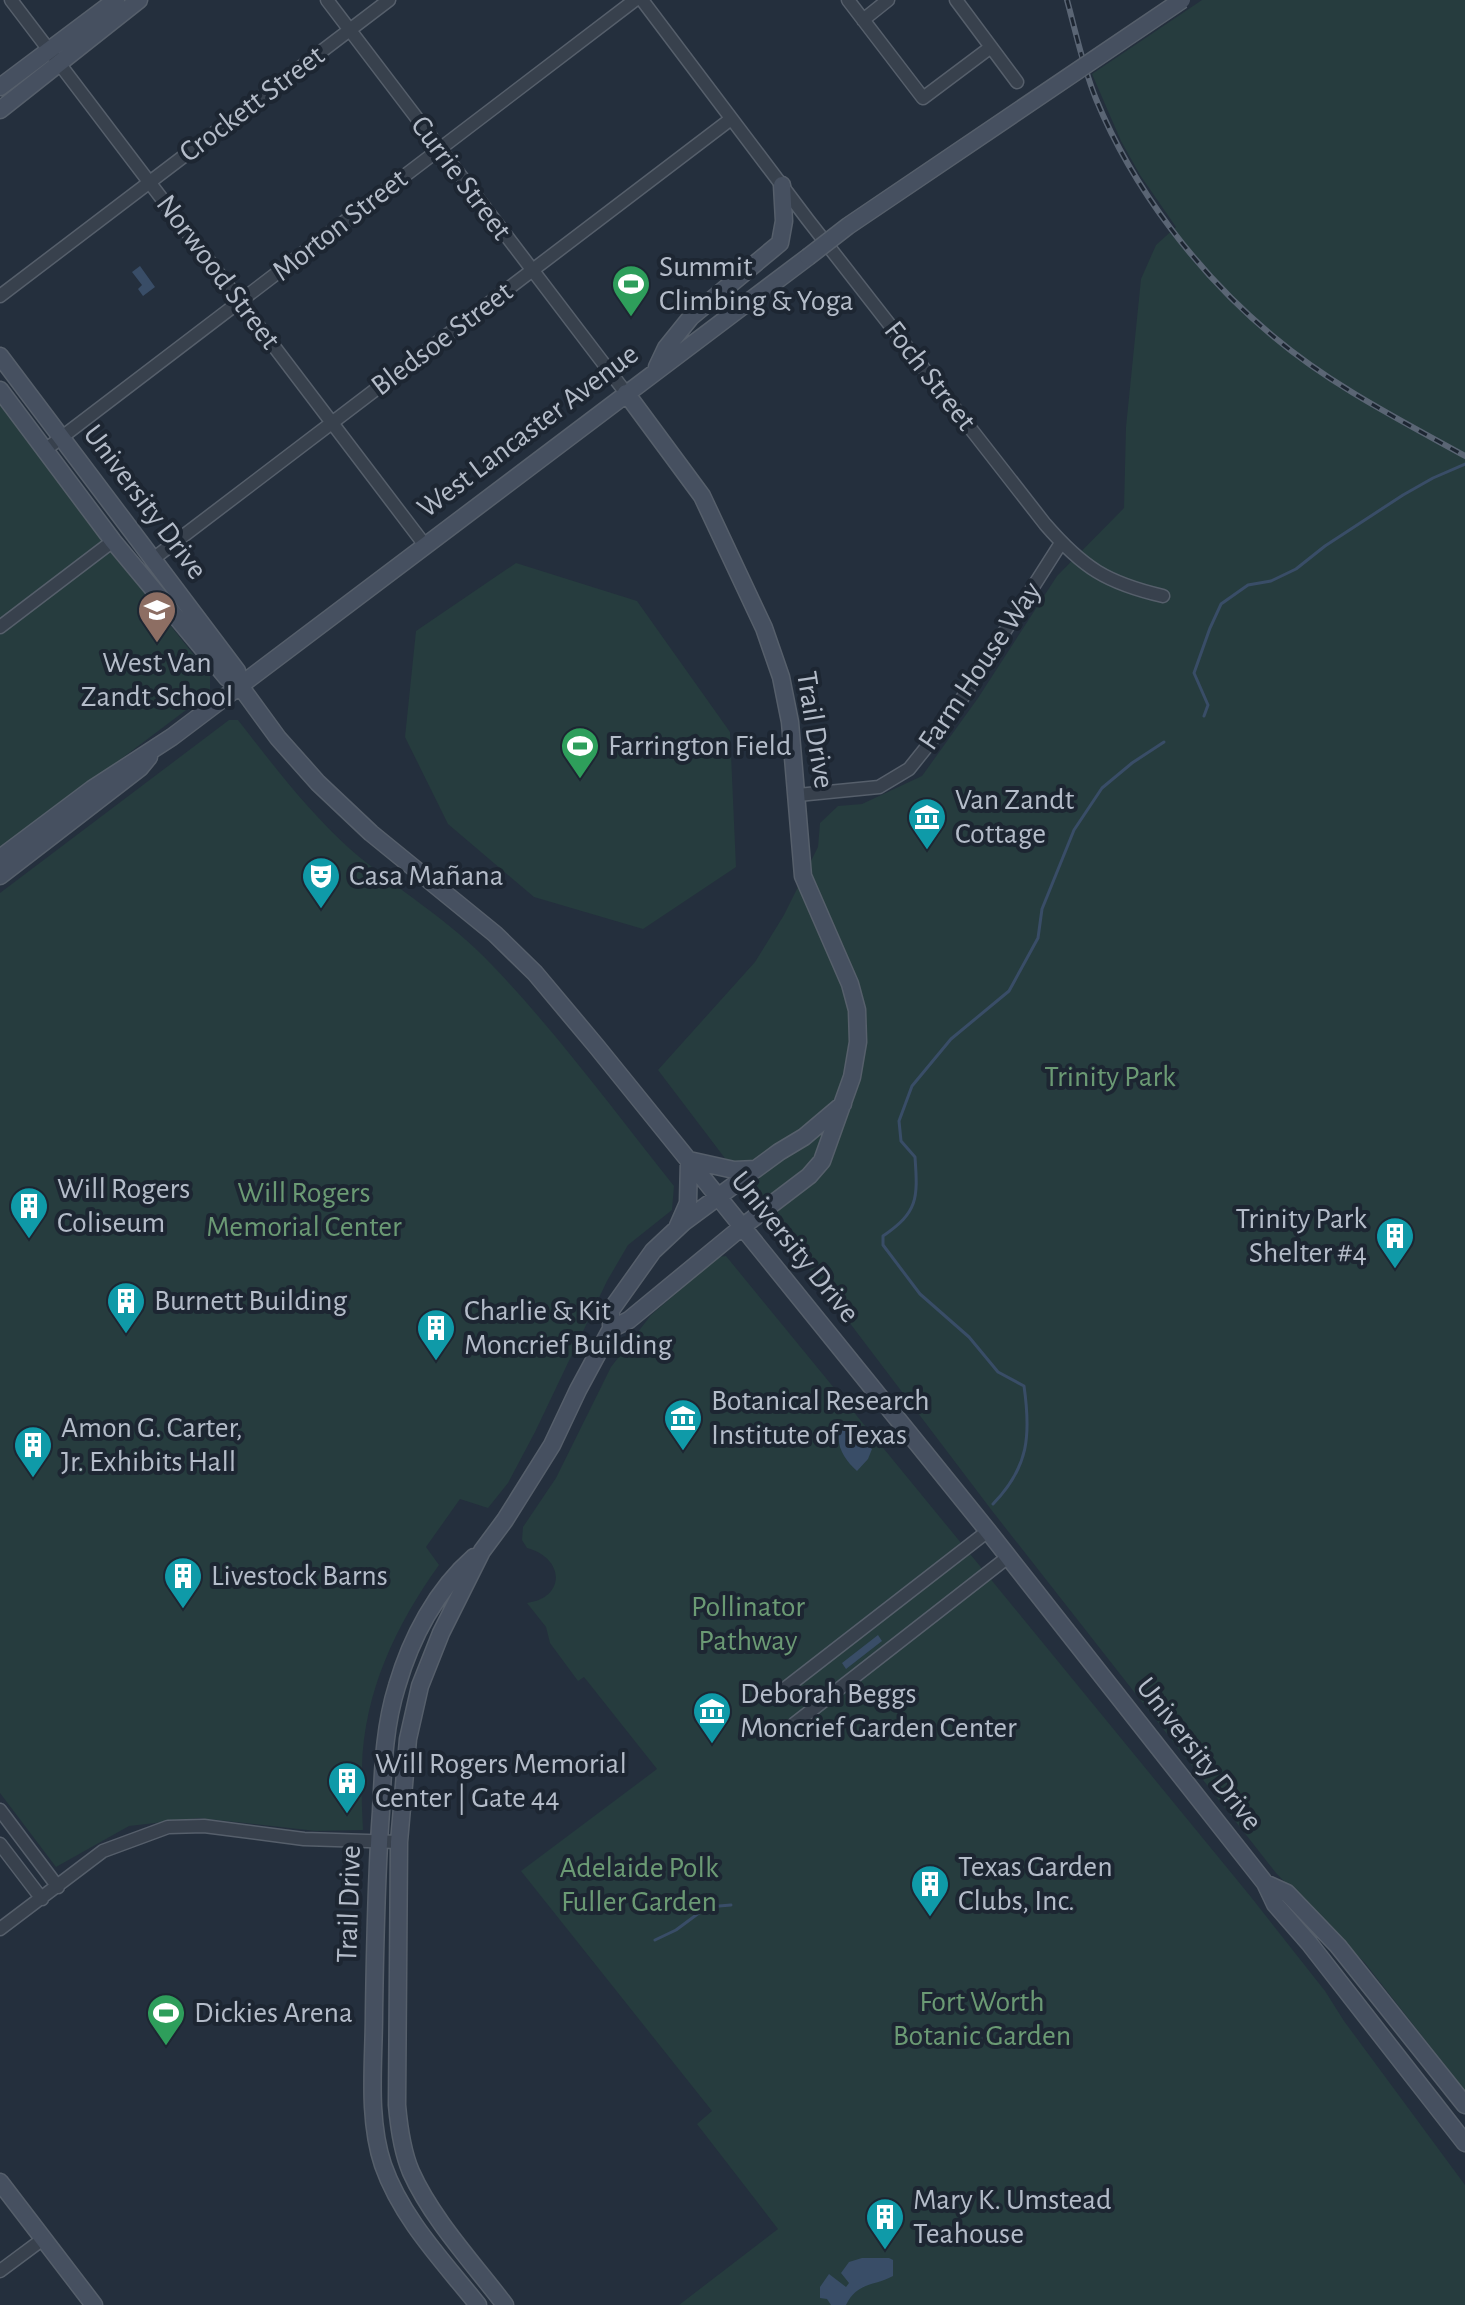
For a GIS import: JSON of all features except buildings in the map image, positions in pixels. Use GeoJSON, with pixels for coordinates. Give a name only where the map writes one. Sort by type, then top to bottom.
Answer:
{"type":"FeatureCollection","features":[{"type":"Feature","properties":{"kind":"main road"},"geometry":{"type":"LineString","coordinates":[[0,110],[116,0]]}},
{"type":"Feature","properties":{"kind":"main road"},"geometry":{"type":"LineString","coordinates":[[1,86],[55,57],[139,0]]}},
{"type":"Feature","properties":{"kind":"main road","name":"West Lancaster Avenue"},"geometry":{"type":"LineString","coordinates":[[0,858],[240,686],[848,226],[1182,0]]}},
{"type":"Feature","properties":{"kind":"main road"},"geometry":{"type":"LineString","coordinates":[[654,372],[666,348],[691,317],[780,243],[784,221],[782,185]]}},
{"type":"Feature","properties":{"kind":"main road","name":"University Drive"},"geometry":{"type":"LineString","coordinates":[[0,356],[237,671],[240,686]]}},
{"type":"Feature","properties":{"kind":"main road","name":"University Drive"},"geometry":{"type":"LineString","coordinates":[[0,390],[113,541],[227,678],[240,686],[278,738],[371,833],[495,934],[535,973],[988,1531],[1265,1883],[1275,1904],[1465,2143]]}},
{"type":"Feature","properties":{"kind":"main road","name":"Trail Drive"},"geometry":{"type":"LineString","coordinates":[[611,1329],[629,1320],[809,1176],[822,1161],[852,1077],[858,1042],[857,1010],[850,984],[803,876],[790,722],[781,677],[764,628],[702,496],[626,393]]}},
{"type":"Feature","properties":{"kind":"main road"},"geometry":{"type":"LineString","coordinates":[[113,541],[153,559]]}},
{"type":"Feature","properties":{"kind":"main road","name":"West Lancaster Avenue"},"geometry":{"type":"LineString","coordinates":[[0,876],[140,768],[151,752]]}},
{"type":"Feature","properties":{"kind":"main road","name":"Trail Drive"},"geometry":{"type":"LineString","coordinates":[[505,2305],[417,2184],[400,2139],[397,2105],[399,1842],[408,1739],[420,1686],[441,1633],[541,1465],[611,1329],[611,1310],[653,1251],[676,1229],[823,1122],[843,1104]]}},
{"type":"Feature","properties":{"kind":"main road"},"geometry":{"type":"LineString","coordinates":[[676,1229],[688,1203],[689,1160],[734,1170],[756,1169]]}},
{"type":"Feature","properties":{"kind":"main road","name":"Trail Drive"},"geometry":{"type":"LineString","coordinates":[[478,2305],[408,2217],[383,2164],[375,2125],[375,1985],[385,1744],[396,1688],[428,1613],[471,1559],[488,1556]]}},
{"type":"Feature","properties":{"kind":"main road","name":"University Drive"},"geometry":{"type":"LineString","coordinates":[[1265,1883],[1287,1893],[1367,1981],[1465,2105]]}},
{"type":"Feature","properties":{"kind":"main road"},"geometry":{"type":"LineString","coordinates":[[0,2182],[94,2305]]}},
{"type":"Feature","properties":{"kind":"main road"},"geometry":{"type":"LineString","coordinates":[[424,2237],[442,2222]]}},
{"type":"Feature","properties":{"kind":"street","name":"Norwood Street"},"geometry":{"type":"LineString","coordinates":[[11,0],[424,544]]}},
{"type":"Feature","properties":{"kind":"street","name":"Currie Street"},"geometry":{"type":"LineString","coordinates":[[327,0],[626,393]]}},
{"type":"Feature","properties":{"kind":"street","name":"Crockett Street"},"geometry":{"type":"LineString","coordinates":[[0,296],[389,0]]}},
{"type":"Feature","properties":{"kind":"street","name":"Morton Street"},"geometry":{"type":"LineString","coordinates":[[45,450],[635,0]]}},
{"type":"Feature","properties":{"kind":"street","name":"Foch Street"},"geometry":{"type":"LineString","coordinates":[[642,0],[1061,543],[1089,568],[1114,582],[1163,596]]}},
{"type":"Feature","properties":{"kind":"street"},"geometry":{"type":"LineString","coordinates":[[848,0],[923,98],[991,47]]}},
{"type":"Feature","properties":{"kind":"street"},"geometry":{"type":"LineString","coordinates":[[863,20],[888,0]]}},
{"type":"Feature","properties":{"kind":"street"},"geometry":{"type":"LineString","coordinates":[[956,0],[1017,82]]}},
{"type":"Feature","properties":{"kind":"street","name":"Bledsoe Street"},"geometry":{"type":"LineString","coordinates":[[153,559],[731,119]]}},
{"type":"Feature","properties":{"kind":"street"},"geometry":{"type":"LineString","coordinates":[[0,627],[113,541]]}},
{"type":"Feature","properties":{"kind":"street","name":"Farm House Way"},"geometry":{"type":"LineString","coordinates":[[798,795],[879,787],[909,769],[949,719],[1061,543]]}},
{"type":"Feature","properties":{"kind":"street"},"geometry":{"type":"LineString","coordinates":[[774,1697],[988,1531]]}},
{"type":"Feature","properties":{"kind":"street"},"geometry":{"type":"LineString","coordinates":[[794,1724],[1008,1557]]}},
{"type":"Feature","properties":{"kind":"street"},"geometry":{"type":"LineString","coordinates":[[0,1810],[58,1887]]}},
{"type":"Feature","properties":{"kind":"street"},"geometry":{"type":"LineString","coordinates":[[0,1929],[103,1851],[168,1827],[204,1826],[304,1839],[399,1842]]}},
{"type":"Feature","properties":{"kind":"street"},"geometry":{"type":"LineString","coordinates":[[0,1844],[42,1899]]}},
{"type":"Feature","properties":{"kind":"street"},"geometry":{"type":"LineString","coordinates":[[1349,1994],[1367,1981]]}},
{"type":"Feature","properties":{"kind":"street"},"geometry":{"type":"LineString","coordinates":[[0,2271],[43,2239]]}},
{"type":"Feature","properties":{"kind":"green space","name":"Trinity Park"},"geometry":{"type":"Polygon","coordinates":[[[1202,0],[1465,0],[1465,2091],[1365,1963],[1276,1873],[993,1512],[658,1070],[755,962],[784,915],[818,847],[820,823],[838,806],[862,804],[922,776],[978,698],[1057,576],[1124,508],[1126,427],[1141,279],[1156,245],[1176,227],[1121,141],[1092,74],[1202,0]]]}},
{"type":"Feature","properties":{"kind":"green space"},"geometry":{"type":"Polygon","coordinates":[[[0,403],[102,540],[210,675],[210,692],[0,850],[0,403]]]}},
{"type":"Feature","properties":{"kind":"green space","name":"Farrington Field"},"geometry":{"type":"Polygon","coordinates":[[[516,563],[637,601],[730,732],[736,867],[643,929],[534,897],[448,824],[405,737],[416,631],[516,563]]]}},
{"type":"Feature","properties":{"kind":"green space","name":"Will Rogers Memorial Center"},"geometry":{"type":"Polygon","coordinates":[[[229,720],[238,720],[305,803],[350,849],[459,934],[516,991],[674,1186],[672,1210],[628,1245],[607,1281],[508,1483],[488,1508],[460,1499],[426,1547],[439,1565],[396,1636],[369,1712],[362,1767],[363,1830],[316,1831],[199,1818],[129,1826],[56,1867],[0,1793],[0,893],[229,720]]]}},
{"type":"Feature","properties":{"kind":"green space","name":"Fort Worth Botanic Garden"},"geometry":{"type":"Polygon","coordinates":[[[726,1256],[1251,1897],[1325,1991],[1465,2185],[1465,2305],[679,2305],[778,2229],[697,2124],[712,2111],[521,1871],[657,1769],[584,1677],[578,1681],[550,1643],[546,1627],[527,1603],[549,1594],[556,1577],[554,1568],[540,1553],[527,1548],[522,1540],[523,1527],[556,1478],[611,1367],[651,1315],[718,1257],[726,1256]]]}},
{"type":"Feature","properties":{"kind":"water"},"geometry":{"type":"Polygon","coordinates":[[[140,266],[155,287],[143,296],[138,289],[142,285],[132,272],[140,266]]]}},
{"type":"Feature","properties":{"kind":"water"},"geometry":{"type":"Polygon","coordinates":[[[840,1429],[848,1429],[872,1449],[857,1471],[842,1452],[840,1429]]]}},
{"type":"Feature","properties":{"kind":"water"},"geometry":{"type":"Polygon","coordinates":[[[878,1635],[882,1641],[846,1669],[842,1663],[878,1635]]]}},
{"type":"Feature","properties":{"kind":"water"},"geometry":{"type":"Polygon","coordinates":[[[862,2258],[893,2260],[893,2276],[861,2288],[846,2305],[831,2305],[827,2299],[820,2298],[820,2287],[829,2274],[846,2287],[849,2283],[841,2273],[849,2262],[862,2258]]]}},
{"type":"Feature","properties":{"kind":"waterway"},"geometry":{"type":"LineString","coordinates":[[1204,716],[1208,705],[1194,673],[1221,604],[1248,585],[1271,581],[1296,569],[1325,546],[1403,495],[1465,464]]}},
{"type":"Feature","properties":{"kind":"waterway"},"geometry":{"type":"LineString","coordinates":[[993,1504],[1014,1477],[1025,1450],[1027,1420],[1024,1386],[998,1372],[969,1337],[920,1294],[883,1245],[883,1236],[909,1212],[915,1194],[915,1157],[901,1141],[899,1121],[912,1086],[951,1039],[1009,991],[1038,938],[1042,909],[1074,830],[1102,788],[1164,742]]}},
{"type":"Feature","properties":{"kind":"waterway"},"geometry":{"type":"LineString","coordinates":[[655,1940],[676,1930],[707,1907],[731,1905]]}},
{"type":"Feature","properties":{"kind":"railway"},"geometry":{"type":"LineString","coordinates":[[1067,0],[1087,75],[1111,133],[1149,198],[1194,258],[1246,313],[1319,371],[1465,456]]}},
{"type":"Feature","properties":{"kind":"place","name":"Summit Climbing & Yoga"},"geometry":{"type":"Point","coordinates":[631,318]}},
{"type":"Feature","properties":{"kind":"place","name":"West Van Zandt School"},"geometry":{"type":"Point","coordinates":[157,644]}},
{"type":"Feature","properties":{"kind":"place","name":"Farrington Field"},"geometry":{"type":"Point","coordinates":[580,780]}},
{"type":"Feature","properties":{"kind":"place","name":"Van Zandt Cottage"},"geometry":{"type":"Point","coordinates":[927,851]}},
{"type":"Feature","properties":{"kind":"place","name":"Casa Mañana"},"geometry":{"type":"Point","coordinates":[321,910]}},
{"type":"Feature","properties":{"kind":"place","name":"Will Rogers Coliseum"},"geometry":{"type":"Point","coordinates":[29,1240]}},
{"type":"Feature","properties":{"kind":"place","name":"Trinity Park Shelter #4"},"geometry":{"type":"Point","coordinates":[1395,1270]}},
{"type":"Feature","properties":{"kind":"place","name":"Burnett Building"},"geometry":{"type":"Point","coordinates":[126,1335]}},
{"type":"Feature","properties":{"kind":"place","name":"Charlie & Kit Moncrief Building"},"geometry":{"type":"Point","coordinates":[436,1362]}},
{"type":"Feature","properties":{"kind":"place","name":"Botanical Research Institute of Texas"},"geometry":{"type":"Point","coordinates":[683,1452]}},
{"type":"Feature","properties":{"kind":"place","name":"Amon G. Carter, Jr. Exhibits Hall"},"geometry":{"type":"Point","coordinates":[33,1479]}},
{"type":"Feature","properties":{"kind":"place","name":"Livestock Barns"},"geometry":{"type":"Point","coordinates":[183,1610]}},
{"type":"Feature","properties":{"kind":"place","name":"Deborah Beggs Moncrief Garden Center"},"geometry":{"type":"Point","coordinates":[712,1745]}},
{"type":"Feature","properties":{"kind":"place","name":"Will Rogers Memorial Center | Gate 44"},"geometry":{"type":"Point","coordinates":[347,1815]}},
{"type":"Feature","properties":{"kind":"place","name":"Texas Garden Clubs, Inc."},"geometry":{"type":"Point","coordinates":[930,1918]}},
{"type":"Feature","properties":{"kind":"place","name":"Dickies Arena"},"geometry":{"type":"Point","coordinates":[166,2047]}},
{"type":"Feature","properties":{"kind":"place","name":"Mary K. Umstead Teahouse"},"geometry":{"type":"Point","coordinates":[885,2251]}},
{"type":"Feature","properties":{"kind":"park label","name":"Pollinator Pathway"},"geometry":{"type":"Point","coordinates":[748,1624]}},
{"type":"Feature","properties":{"kind":"park label","name":"Adelaide Polk Fuller Garden"},"geometry":{"type":"Point","coordinates":[639,1885]}}]}
